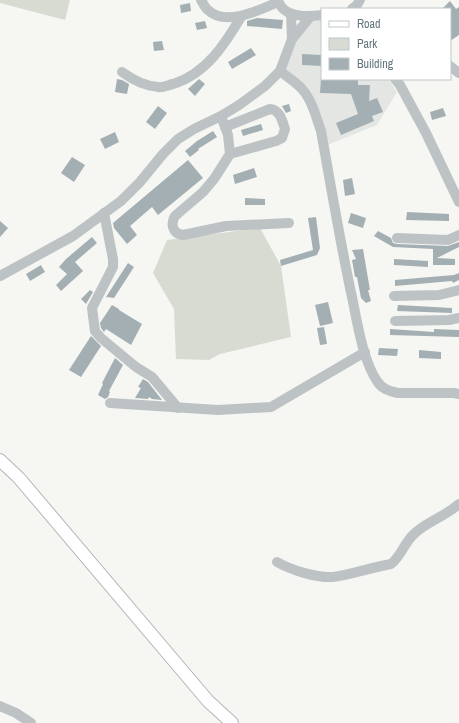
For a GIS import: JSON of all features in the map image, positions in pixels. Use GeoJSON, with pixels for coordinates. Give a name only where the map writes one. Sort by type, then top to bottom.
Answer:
{"type":"FeatureCollection","features":[{"type":"Feature","properties":{"kind":"main road"},"geometry":{"type":"LineString","coordinates":[[0,460],[19,478],[208,701],[232,723]]}},
{"type":"Feature","properties":{"kind":"street"},"geometry":{"type":"LineString","coordinates":[[200,0],[208,10],[215,15],[226,17],[241,17],[278,1],[291,14],[310,17],[321,15]]}},
{"type":"Feature","properties":{"kind":"street"},"geometry":{"type":"LineString","coordinates":[[353,8],[361,0]]}},
{"type":"Feature","properties":{"kind":"street"},"geometry":{"type":"LineString","coordinates":[[291,14],[292,38]]}},
{"type":"Feature","properties":{"kind":"street"},"geometry":{"type":"LineString","coordinates":[[122,72],[136,81],[160,88],[177,82],[198,71],[215,56],[241,17]]}},
{"type":"Feature","properties":{"kind":"street"},"geometry":{"type":"LineString","coordinates":[[0,276],[73,236],[121,201],[178,139],[194,129],[221,116],[255,93],[280,71],[292,38],[310,17]]}},
{"type":"Feature","properties":{"kind":"street"},"geometry":{"type":"LineString","coordinates":[[451,67],[459,73]]}},
{"type":"Feature","properties":{"kind":"street"},"geometry":{"type":"LineString","coordinates":[[280,71],[302,88],[316,114],[355,313],[365,352],[377,382],[389,391],[398,393],[459,394]]}},
{"type":"Feature","properties":{"kind":"street"},"geometry":{"type":"LineString","coordinates":[[396,80],[426,133],[459,202]]}},
{"type":"Feature","properties":{"kind":"street"},"geometry":{"type":"LineString","coordinates":[[226,127],[270,109],[278,112],[285,129],[282,138],[230,154],[214,179],[203,192],[172,220],[172,225],[175,232],[183,235],[226,226],[289,223]]}},
{"type":"Feature","properties":{"kind":"street"},"geometry":{"type":"LineString","coordinates":[[221,116],[226,127],[230,154]]}},
{"type":"Feature","properties":{"kind":"street"},"geometry":{"type":"LineString","coordinates":[[104,213],[113,267],[92,308],[95,331],[136,368],[152,377],[178,408]]}},
{"type":"Feature","properties":{"kind":"street"},"geometry":{"type":"LineString","coordinates":[[397,238],[448,240],[459,235]]}},
{"type":"Feature","properties":{"kind":"street"},"geometry":{"type":"LineString","coordinates":[[394,296],[439,295],[459,290]]}},
{"type":"Feature","properties":{"kind":"street"},"geometry":{"type":"LineString","coordinates":[[394,322],[449,320],[459,318]]}},
{"type":"Feature","properties":{"kind":"street"},"geometry":{"type":"LineString","coordinates":[[110,403],[218,410],[271,407],[365,352]]}},
{"type":"Feature","properties":{"kind":"street"},"geometry":{"type":"LineString","coordinates":[[277,562],[288,569],[314,575],[332,577],[391,564],[398,558],[407,542],[415,533],[459,505]]}},
{"type":"Feature","properties":{"kind":"street"},"geometry":{"type":"LineString","coordinates":[[0,706],[16,713],[31,723]]}},
{"type":"Feature","properties":{"kind":"shaded area"},"geometry":{"type":"Polygon","coordinates":[[[321,15],[321,80],[389,80],[397,92],[377,125],[327,145],[308,98],[280,71],[310,17],[321,15]]]}},
{"type":"Feature","properties":{"kind":"green space"},"geometry":{"type":"Polygon","coordinates":[[[0,0],[70,0],[65,20],[0,3],[0,0]]]}},
{"type":"Feature","properties":{"kind":"green space"},"geometry":{"type":"Polygon","coordinates":[[[260,228],[281,266],[291,337],[220,354],[209,360],[176,359],[174,309],[153,273],[167,240],[260,228]]]}},
{"type":"Feature","properties":{"kind":"building"},"geometry":{"type":"Polygon","coordinates":[[[450,1],[456,9],[459,7],[459,35],[451,40],[451,8],[443,8],[450,1]]]}},
{"type":"Feature","properties":{"kind":"building"},"geometry":{"type":"Polygon","coordinates":[[[190,3],[191,11],[181,13],[180,5],[190,3]]]}},
{"type":"Feature","properties":{"kind":"building"},"geometry":{"type":"Polygon","coordinates":[[[257,18],[283,20],[282,29],[247,26],[247,21],[257,18]]]}},
{"type":"Feature","properties":{"kind":"building"},"geometry":{"type":"Polygon","coordinates":[[[205,21],[207,28],[197,30],[195,23],[205,21]]]}},
{"type":"Feature","properties":{"kind":"building"},"geometry":{"type":"Polygon","coordinates":[[[162,41],[164,50],[154,51],[153,42],[162,41]]]}},
{"type":"Feature","properties":{"kind":"building"},"geometry":{"type":"Polygon","coordinates":[[[251,48],[256,55],[232,69],[228,62],[251,48]]]}},
{"type":"Feature","properties":{"kind":"building"},"geometry":{"type":"Polygon","coordinates":[[[302,54],[321,55],[321,66],[302,65],[302,54]]]}},
{"type":"Feature","properties":{"kind":"building"},"geometry":{"type":"Polygon","coordinates":[[[117,79],[129,84],[127,94],[115,92],[117,79]]]}},
{"type":"Feature","properties":{"kind":"building"},"geometry":{"type":"Polygon","coordinates":[[[199,79],[205,84],[195,96],[188,89],[199,79]]]}},
{"type":"Feature","properties":{"kind":"building"},"geometry":{"type":"Polygon","coordinates":[[[321,79],[358,80],[358,85],[370,85],[369,101],[377,98],[383,112],[372,116],[374,121],[341,135],[336,123],[358,114],[351,94],[320,93],[321,79]]]}},
{"type":"Feature","properties":{"kind":"building"},"geometry":{"type":"Polygon","coordinates":[[[289,104],[291,111],[286,113],[282,106],[289,104]]]}},
{"type":"Feature","properties":{"kind":"building"},"geometry":{"type":"Polygon","coordinates":[[[158,106],[167,113],[155,129],[146,122],[158,106]]]}},
{"type":"Feature","properties":{"kind":"building"},"geometry":{"type":"Polygon","coordinates":[[[443,108],[446,116],[432,120],[430,112],[443,108]]]}},
{"type":"Feature","properties":{"kind":"building"},"geometry":{"type":"Polygon","coordinates":[[[261,124],[263,130],[243,136],[241,130],[261,124]]]}},
{"type":"Feature","properties":{"kind":"building"},"geometry":{"type":"Polygon","coordinates":[[[213,131],[217,137],[198,149],[199,150],[190,157],[185,151],[213,131]]]}},
{"type":"Feature","properties":{"kind":"building"},"geometry":{"type":"Polygon","coordinates":[[[115,132],[119,142],[105,149],[100,139],[115,132]]]}},
{"type":"Feature","properties":{"kind":"building"},"geometry":{"type":"Polygon","coordinates":[[[72,157],[85,165],[74,182],[61,173],[72,157]]]}},
{"type":"Feature","properties":{"kind":"building"},"geometry":{"type":"Polygon","coordinates":[[[188,160],[203,178],[158,215],[152,207],[130,226],[137,235],[127,244],[114,228],[113,223],[188,160]]]}},
{"type":"Feature","properties":{"kind":"building"},"geometry":{"type":"Polygon","coordinates":[[[254,168],[257,177],[235,184],[233,175],[254,168]]]}},
{"type":"Feature","properties":{"kind":"building"},"geometry":{"type":"Polygon","coordinates":[[[352,178],[355,194],[345,196],[343,180],[352,178]]]}},
{"type":"Feature","properties":{"kind":"building"},"geometry":{"type":"Polygon","coordinates":[[[245,198],[265,199],[265,205],[245,205],[245,198]]]}},
{"type":"Feature","properties":{"kind":"building"},"geometry":{"type":"Polygon","coordinates":[[[407,212],[449,214],[449,221],[406,220],[407,212]]]}},
{"type":"Feature","properties":{"kind":"building"},"geometry":{"type":"Polygon","coordinates":[[[351,213],[366,218],[363,228],[348,223],[351,213]]]}},
{"type":"Feature","properties":{"kind":"building"},"geometry":{"type":"Polygon","coordinates":[[[316,217],[320,248],[317,255],[281,266],[280,260],[313,250],[308,218],[316,217]]]}},
{"type":"Feature","properties":{"kind":"building"},"geometry":{"type":"Polygon","coordinates":[[[0,221],[8,228],[0,237],[0,221]]]}},
{"type":"Feature","properties":{"kind":"building"},"geometry":{"type":"Polygon","coordinates":[[[378,231],[391,238],[393,243],[397,244],[448,246],[459,242],[459,247],[437,258],[455,259],[455,265],[433,265],[433,249],[393,247],[374,236],[378,231]]]}},
{"type":"Feature","properties":{"kind":"building"},"geometry":{"type":"Polygon","coordinates":[[[92,237],[97,243],[75,262],[83,271],[61,291],[56,285],[67,274],[59,267],[66,259],[92,237]]]}},
{"type":"Feature","properties":{"kind":"building"},"geometry":{"type":"Polygon","coordinates":[[[363,249],[370,290],[368,290],[371,301],[366,303],[361,298],[352,260],[356,259],[352,250],[363,249]]]}},
{"type":"Feature","properties":{"kind":"building"},"geometry":{"type":"Polygon","coordinates":[[[394,259],[428,261],[428,267],[394,265],[394,259]]]}},
{"type":"Feature","properties":{"kind":"building"},"geometry":{"type":"Polygon","coordinates":[[[128,263],[134,267],[114,298],[106,297],[128,263]]]}},
{"type":"Feature","properties":{"kind":"building"},"geometry":{"type":"Polygon","coordinates":[[[41,265],[45,272],[30,281],[26,274],[41,265]]]}},
{"type":"Feature","properties":{"kind":"building"},"geometry":{"type":"Polygon","coordinates":[[[459,273],[459,280],[453,283],[452,281],[395,286],[395,280],[454,275],[459,273]]]}},
{"type":"Feature","properties":{"kind":"building"},"geometry":{"type":"Polygon","coordinates":[[[90,290],[93,292],[86,304],[81,299],[90,290]]]}},
{"type":"Feature","properties":{"kind":"building"},"geometry":{"type":"Polygon","coordinates":[[[328,302],[333,323],[320,326],[315,305],[328,302]]]}},
{"type":"Feature","properties":{"kind":"building"},"geometry":{"type":"Polygon","coordinates":[[[112,305],[142,324],[131,345],[106,329],[104,332],[101,328],[100,323],[112,305]]]}},
{"type":"Feature","properties":{"kind":"building"},"geometry":{"type":"Polygon","coordinates":[[[398,305],[452,308],[452,313],[397,311],[398,305]]]}},
{"type":"Feature","properties":{"kind":"building"},"geometry":{"type":"Polygon","coordinates":[[[324,327],[327,344],[320,345],[317,328],[324,327]]]}},
{"type":"Feature","properties":{"kind":"building"},"geometry":{"type":"Polygon","coordinates":[[[390,329],[434,332],[434,329],[459,330],[459,337],[390,335],[390,329]]]}},
{"type":"Feature","properties":{"kind":"building"},"geometry":{"type":"Polygon","coordinates":[[[91,336],[101,346],[81,377],[69,370],[91,336]]]}},
{"type":"Feature","properties":{"kind":"building"},"geometry":{"type":"Polygon","coordinates":[[[379,348],[398,349],[397,356],[378,355],[379,348]]]}},
{"type":"Feature","properties":{"kind":"building"},"geometry":{"type":"Polygon","coordinates":[[[419,350],[441,352],[441,359],[419,358],[419,350]]]}},
{"type":"Feature","properties":{"kind":"building"},"geometry":{"type":"Polygon","coordinates":[[[115,358],[123,365],[109,391],[108,397],[105,399],[98,395],[103,384],[102,383],[115,358]]]}},
{"type":"Feature","properties":{"kind":"building"},"geometry":{"type":"Polygon","coordinates":[[[143,379],[148,382],[162,400],[152,399],[149,397],[148,399],[135,398],[141,388],[138,387],[143,379]]]}}]}
